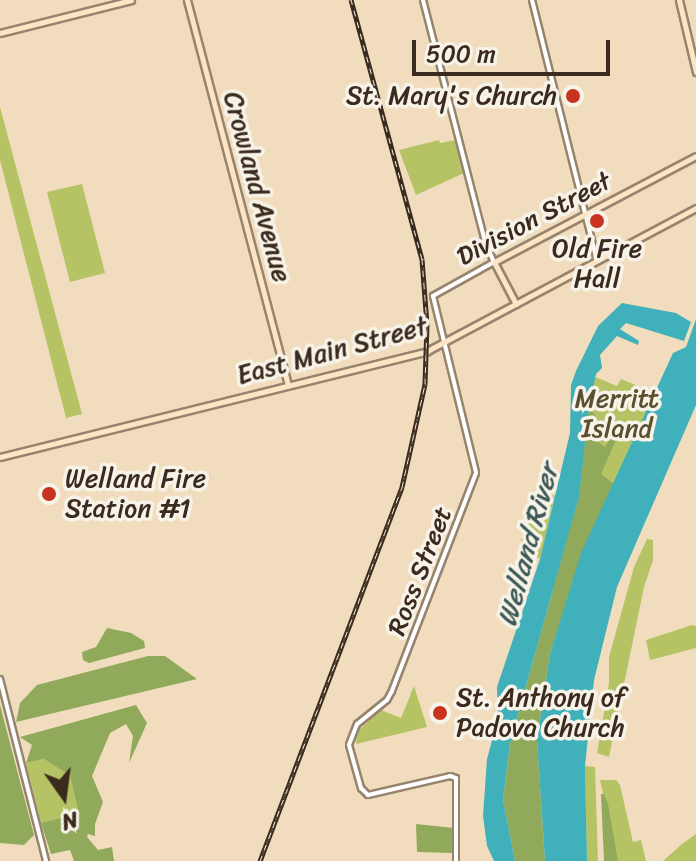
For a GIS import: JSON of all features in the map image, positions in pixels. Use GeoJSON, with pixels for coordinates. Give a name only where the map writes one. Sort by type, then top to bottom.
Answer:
{"type":"FeatureCollection","features":[{"type":"Feature","properties":{"kind":"main road"},"geometry":{"type":"LineString","coordinates":[[0,33],[131,0]]}},
{"type":"Feature","properties":{"kind":"main road"},"geometry":{"type":"LineString","coordinates":[[679,0],[696,72]]}},
{"type":"Feature","properties":{"kind":"main road","name":"Crowland Avenue"},"geometry":{"type":"LineString","coordinates":[[188,2],[288,385]]}},
{"type":"Feature","properties":{"kind":"main road","name":"Division Street"},"geometry":{"type":"LineString","coordinates":[[494,262],[696,156]]}},
{"type":"Feature","properties":{"kind":"main road","name":"East Main Street"},"geometry":{"type":"LineString","coordinates":[[0,457],[420,353],[696,208]]}},
{"type":"Feature","properties":{"kind":"main road"},"geometry":{"type":"LineString","coordinates":[[494,262],[516,304]]}},
{"type":"Feature","properties":{"kind":"main road"},"geometry":{"type":"LineString","coordinates":[[497,314],[511,305],[511,294]]}},
{"type":"Feature","properties":{"kind":"street"},"geometry":{"type":"LineString","coordinates":[[423,0],[483,235],[494,262]]}},
{"type":"Feature","properties":{"kind":"street"},"geometry":{"type":"LineString","coordinates":[[532,0],[597,261]]}},
{"type":"Feature","properties":{"kind":"street","name":"Division Street"},"geometry":{"type":"LineString","coordinates":[[443,343],[434,294],[494,262]]}},
{"type":"Feature","properties":{"kind":"street","name":"Ross Street"},"geometry":{"type":"LineString","coordinates":[[443,343],[476,473],[390,695],[350,734],[351,755],[365,794],[375,795],[450,776],[456,778],[456,861]]}},
{"type":"Feature","properties":{"kind":"street"},"geometry":{"type":"LineString","coordinates":[[0,679],[46,861]]}},
{"type":"Feature","properties":{"kind":"green space"},"geometry":{"type":"Polygon","coordinates":[[[0,107],[82,414],[66,418],[0,160],[0,107]]]}},
{"type":"Feature","properties":{"kind":"green space"},"geometry":{"type":"Polygon","coordinates":[[[439,140],[440,143],[456,140],[464,173],[416,195],[399,150],[439,140]]]}},
{"type":"Feature","properties":{"kind":"green space"},"geometry":{"type":"Polygon","coordinates":[[[82,184],[105,273],[70,282],[47,192],[82,184]]]}},
{"type":"Feature","properties":{"kind":"green space","name":"Merritt Island"},"geometry":{"type":"Polygon","coordinates":[[[595,377],[617,386],[621,379],[657,394],[564,610],[561,625],[552,595],[595,377]]]}},
{"type":"Feature","properties":{"kind":"green space"},"geometry":{"type":"Polygon","coordinates":[[[589,408],[596,416],[593,438],[605,447],[610,439],[616,440],[601,474],[615,485],[576,575],[550,654],[537,740],[545,861],[515,861],[503,800],[510,743],[579,497],[589,408]]]}},
{"type":"Feature","properties":{"kind":"green space"},"geometry":{"type":"Polygon","coordinates":[[[541,489],[555,496],[540,559],[520,544],[541,489]]]}},
{"type":"Feature","properties":{"kind":"green space"},"geometry":{"type":"Polygon","coordinates":[[[647,539],[653,540],[653,560],[644,587],[609,757],[597,753],[609,683],[609,657],[634,567],[647,539]]]}},
{"type":"Feature","properties":{"kind":"green space"},"geometry":{"type":"Polygon","coordinates":[[[696,626],[696,648],[650,660],[646,640],[696,626]]]}},
{"type":"Feature","properties":{"kind":"green space"},"geometry":{"type":"Polygon","coordinates":[[[107,628],[131,633],[144,641],[145,648],[89,663],[83,660],[82,652],[96,647],[107,628]]]}},
{"type":"Feature","properties":{"kind":"green space"},"geometry":{"type":"Polygon","coordinates":[[[148,656],[165,656],[197,679],[16,722],[20,703],[37,685],[148,656]]]}},
{"type":"Feature","properties":{"kind":"green space"},"geometry":{"type":"Polygon","coordinates":[[[414,686],[427,727],[356,744],[357,732],[381,710],[401,718],[414,686]]]}},
{"type":"Feature","properties":{"kind":"green space"},"geometry":{"type":"Polygon","coordinates":[[[0,705],[34,835],[24,845],[0,843],[0,705]]]}},
{"type":"Feature","properties":{"kind":"green space"},"geometry":{"type":"Polygon","coordinates":[[[136,705],[147,723],[129,763],[133,736],[126,724],[110,733],[92,776],[103,802],[95,824],[95,836],[88,834],[87,837],[98,850],[112,847],[114,861],[74,861],[70,850],[51,854],[41,823],[79,813],[70,775],[44,759],[26,763],[32,745],[20,737],[136,705]]]}},
{"type":"Feature","properties":{"kind":"green space"},"geometry":{"type":"Polygon","coordinates":[[[44,759],[70,774],[80,813],[41,823],[26,763],[44,759]]]}},
{"type":"Feature","properties":{"kind":"green space"},"geometry":{"type":"Polygon","coordinates":[[[585,766],[595,767],[598,861],[587,861],[585,766]]]}},
{"type":"Feature","properties":{"kind":"green space"},"geometry":{"type":"Polygon","coordinates":[[[600,780],[616,780],[620,785],[633,842],[641,840],[646,861],[618,861],[600,780]]]}},
{"type":"Feature","properties":{"kind":"green space"},"geometry":{"type":"Polygon","coordinates":[[[601,794],[604,794],[608,804],[618,861],[604,861],[601,794]]]}},
{"type":"Feature","properties":{"kind":"green space"},"geometry":{"type":"Polygon","coordinates":[[[416,824],[454,828],[452,853],[417,852],[416,824]]]}},
{"type":"Feature","properties":{"kind":"green space"},"geometry":{"type":"Polygon","coordinates":[[[696,834],[696,861],[663,861],[682,844],[696,834]]]}},
{"type":"Feature","properties":{"kind":"water"},"geometry":{"type":"Polygon","coordinates":[[[622,303],[676,313],[691,322],[684,341],[626,323],[620,329],[639,341],[638,345],[617,336],[600,355],[602,368],[596,374],[589,408],[579,497],[510,743],[503,800],[515,861],[494,861],[487,846],[483,816],[487,759],[498,718],[497,687],[540,559],[570,433],[571,385],[598,326],[622,303]]]}},
{"type":"Feature","properties":{"kind":"water"},"geometry":{"type":"Polygon","coordinates":[[[696,319],[696,405],[617,587],[594,680],[585,766],[587,861],[545,861],[537,740],[550,654],[581,553],[673,353],[686,347],[696,319]]]}},
{"type":"Feature","properties":{"kind":"railway"},"geometry":{"type":"LineString","coordinates":[[260,861],[402,487],[425,384],[427,324],[422,259],[351,0]]}},
{"type":"Feature","properties":{"kind":"place","name":"St. Mary's Church"},"geometry":{"type":"Point","coordinates":[573,96]}},
{"type":"Feature","properties":{"kind":"place","name":"Old Fire Hall"},"geometry":{"type":"Point","coordinates":[597,221]}},
{"type":"Feature","properties":{"kind":"place","name":"Welland Fire Station #1"},"geometry":{"type":"Point","coordinates":[49,494]}},
{"type":"Feature","properties":{"kind":"place","name":"St. Anthony of Padova Church"},"geometry":{"type":"Point","coordinates":[440,713]}},
{"type":"Feature","properties":{"kind":"water label","name":"Welland River"},"geometry":{"type":"Point","coordinates":[528,545]}}]}
